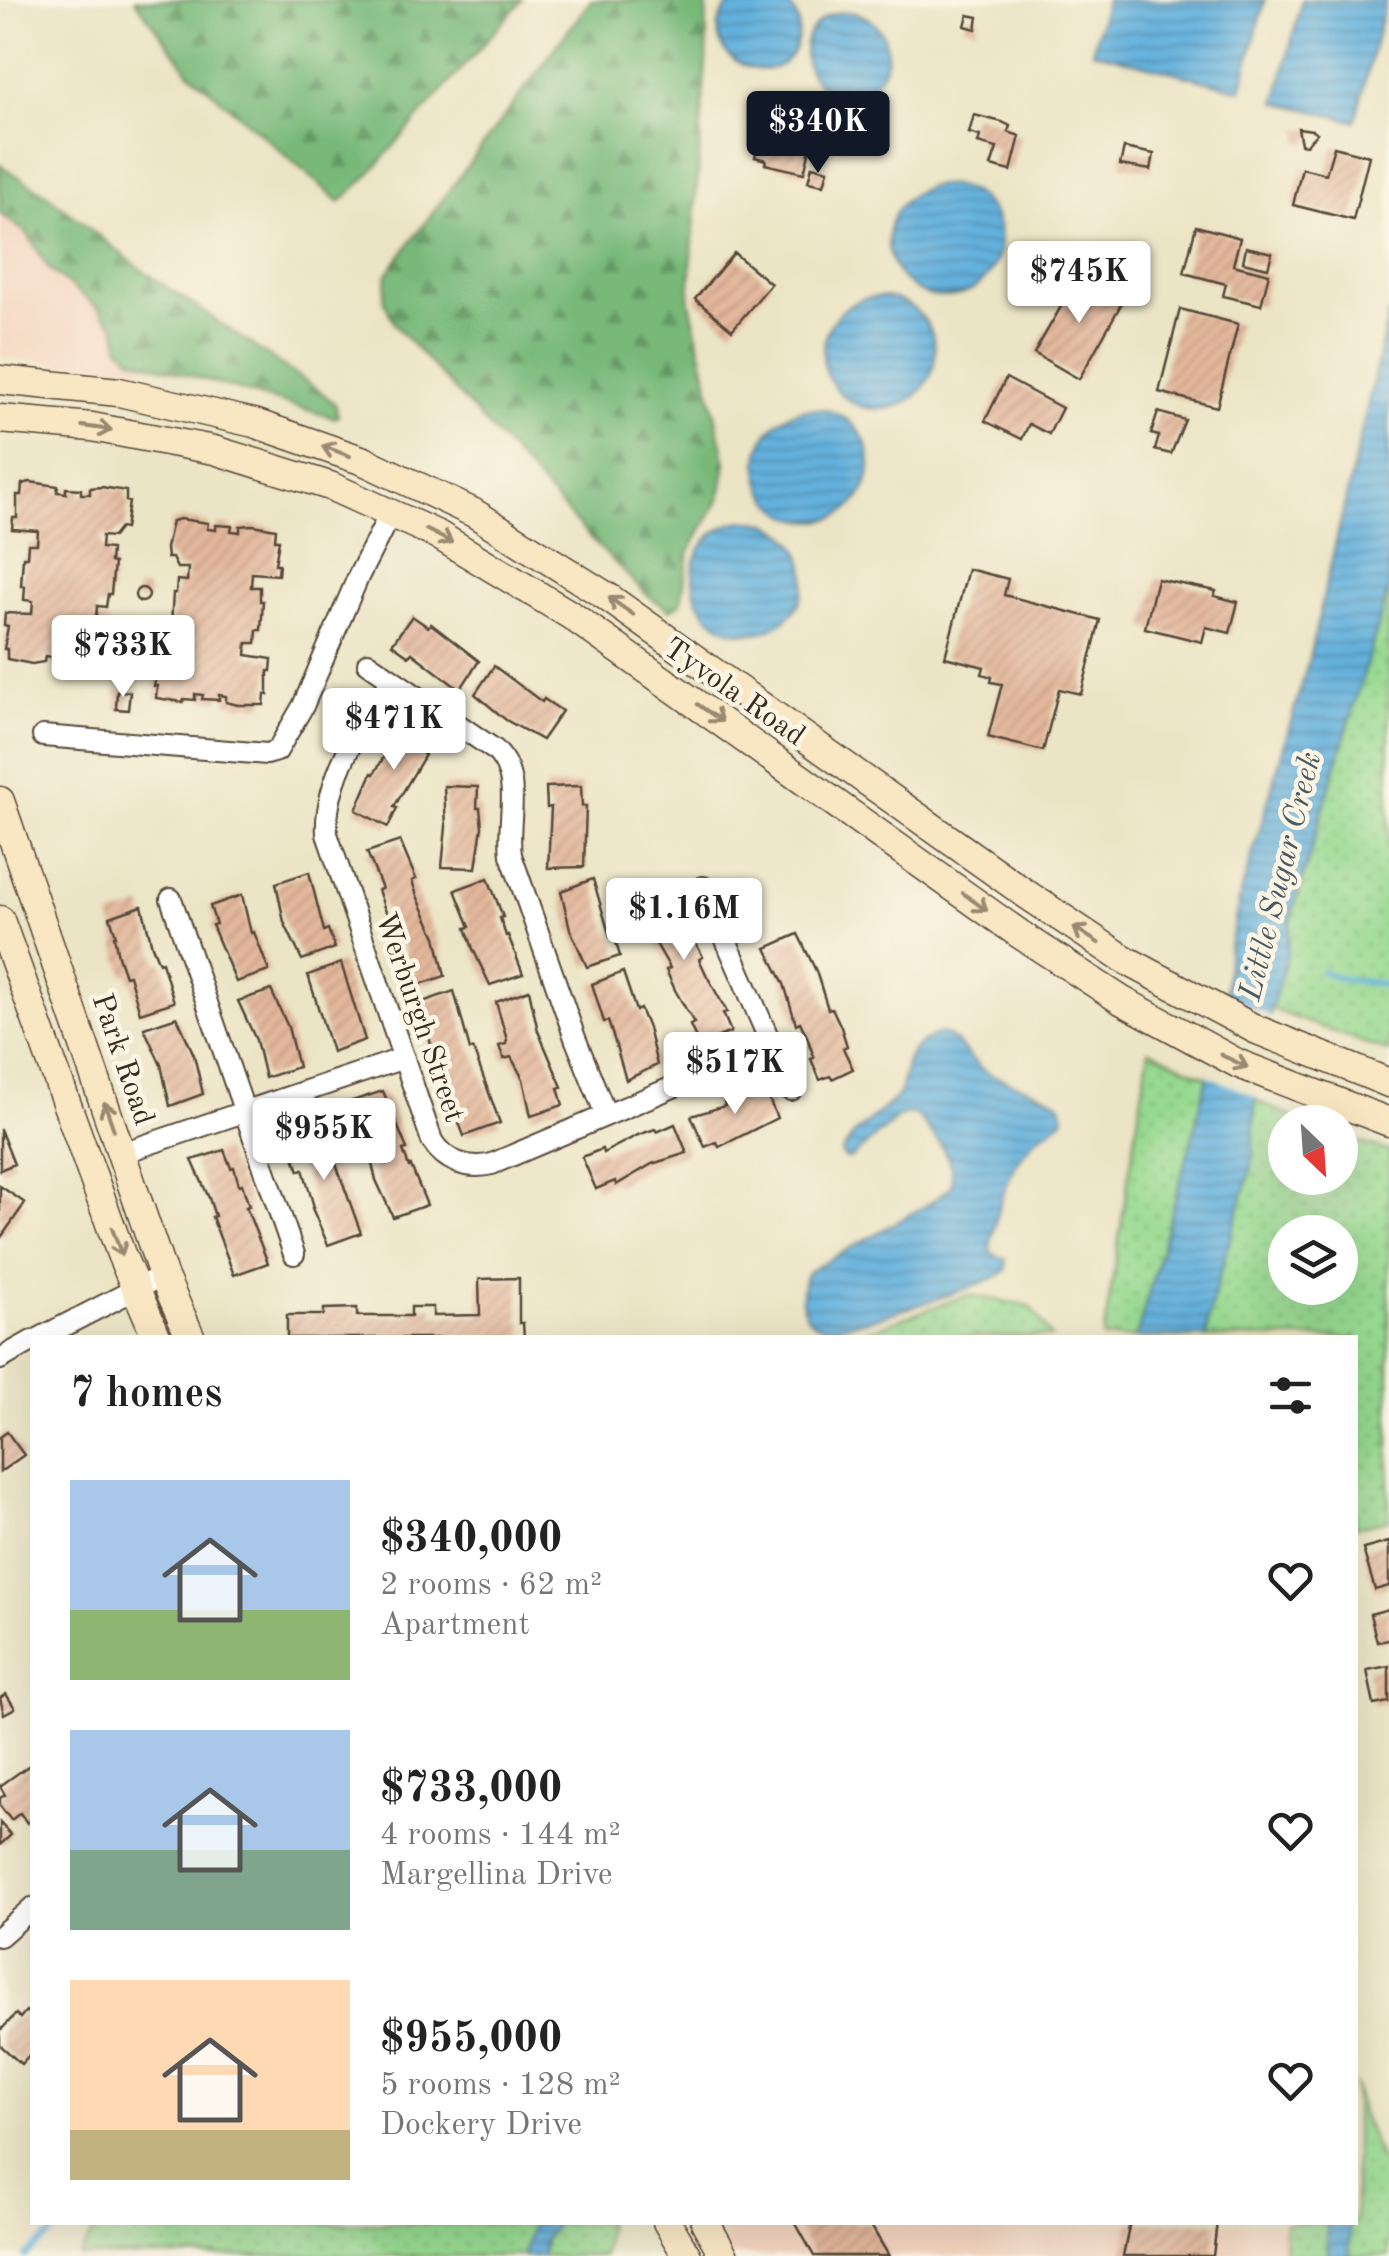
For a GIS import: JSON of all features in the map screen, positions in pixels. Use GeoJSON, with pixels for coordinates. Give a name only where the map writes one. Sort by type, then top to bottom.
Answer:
{"type":"FeatureCollection","features":[{"type":"Feature","properties":{"kind":"main road","name":"Tyvola Road"},"geometry":{"type":"LineString","coordinates":[[0,380],[136,395],[254,423],[382,469],[474,513],[606,596],[1026,894],[1169,986],[1314,1056],[1389,1083]]}},
{"type":"Feature","properties":{"kind":"main road","name":"Tyvola Road"},"geometry":{"type":"LineString","coordinates":[[0,419],[92,427],[214,450],[290,472],[390,512],[462,548],[539,594],[1021,934],[1161,1024],[1309,1094],[1389,1122]]}},
{"type":"Feature","properties":{"kind":"main road","name":"Park Road"},"geometry":{"type":"LineString","coordinates":[[0,801],[163,1275],[190,1335]]}},
{"type":"Feature","properties":{"kind":"main road"},"geometry":{"type":"LineString","coordinates":[[0,920],[134,1289],[155,1335]]}},
{"type":"Feature","properties":{"kind":"main road"},"geometry":{"type":"LineString","coordinates":[[0,932],[15,962]]}},
{"type":"Feature","properties":{"kind":"main road"},"geometry":{"type":"LineString","coordinates":[[670,2225],[687,2256]]}},
{"type":"Feature","properties":{"kind":"main road"},"geometry":{"type":"LineString","coordinates":[[707,2225],[724,2256]]}},
{"type":"Feature","properties":{"kind":"street"},"geometry":{"type":"LineString","coordinates":[[43,736],[267,754],[277,751],[303,706],[390,512]]}},
{"type":"Feature","properties":{"kind":"street"},"geometry":{"type":"LineString","coordinates":[[368,664],[495,750],[506,763],[512,787],[511,854],[606,1115]]}},
{"type":"Feature","properties":{"kind":"street","name":"Werburgh Street"},"geometry":{"type":"LineString","coordinates":[[392,680],[334,782],[327,824],[336,862],[433,1142],[447,1157],[468,1166],[492,1164],[772,1045]]}},
{"type":"Feature","properties":{"kind":"street"},"geometry":{"type":"LineString","coordinates":[[703,886],[791,1090]]}},
{"type":"Feature","properties":{"kind":"street"},"geometry":{"type":"LineString","coordinates":[[171,899],[294,1254]]}},
{"type":"Feature","properties":{"kind":"street"},"geometry":{"type":"LineString","coordinates":[[122,1153],[404,1058]]}},
{"type":"Feature","properties":{"kind":"street"},"geometry":{"type":"LineString","coordinates":[[46,1335],[163,1275]]}},
{"type":"Feature","properties":{"kind":"street"},"geometry":{"type":"LineString","coordinates":[[0,1359],[30,1343]]}},
{"type":"Feature","properties":{"kind":"street"},"geometry":{"type":"LineString","coordinates":[[0,1936],[30,1910]]}},
{"type":"Feature","properties":{"kind":"shaded area"},"geometry":{"type":"Polygon","coordinates":[[[0,195],[153,333],[141,379],[67,364],[0,357],[0,195]]]}},
{"type":"Feature","properties":{"kind":"shaded area"},"geometry":{"type":"Polygon","coordinates":[[[715,2225],[1285,2225],[1284,2256],[732,2256],[715,2225]]]}},
{"type":"Feature","properties":{"kind":"green space"},"geometry":{"type":"Polygon","coordinates":[[[135,0],[522,0],[366,178],[340,202],[189,72],[135,0]]]}},
{"type":"Feature","properties":{"kind":"green space"},"geometry":{"type":"Polygon","coordinates":[[[591,0],[706,0],[707,49],[689,298],[726,463],[720,498],[689,552],[681,603],[670,610],[648,596],[592,540],[395,325],[384,301],[387,274],[591,0]]]}},
{"type":"Feature","properties":{"kind":"green space"},"geometry":{"type":"Polygon","coordinates":[[[0,165],[46,194],[142,270],[321,392],[335,404],[338,416],[334,418],[131,358],[120,347],[115,326],[49,269],[27,233],[0,214],[0,165]]]}},
{"type":"Feature","properties":{"kind":"green space"},"geometry":{"type":"Polygon","coordinates":[[[1389,588],[1389,1052],[1271,1009],[1287,956],[1292,914],[1389,588]]]}},
{"type":"Feature","properties":{"kind":"green space"},"geometry":{"type":"Polygon","coordinates":[[[1149,1050],[1268,1106],[1268,1195],[1358,1195],[1358,1142],[1389,1151],[1389,1520],[1358,1526],[1358,1335],[1103,1335],[1149,1050]]]}},
{"type":"Feature","properties":{"kind":"green space"},"geometry":{"type":"Polygon","coordinates":[[[968,1295],[1030,1306],[1050,1335],[856,1335],[968,1295]]]}},
{"type":"Feature","properties":{"kind":"green space"},"geometry":{"type":"Polygon","coordinates":[[[1358,2098],[1389,2179],[1389,2256],[1284,2256],[1285,2225],[1358,2225],[1358,2098]]]}},
{"type":"Feature","properties":{"kind":"green space"},"geometry":{"type":"Polygon","coordinates":[[[98,2225],[607,2225],[603,2256],[79,2256],[98,2225]]]}},
{"type":"Feature","properties":{"kind":"water"},"geometry":{"type":"Polygon","coordinates":[[[734,0],[784,0],[788,4],[799,25],[790,56],[776,67],[758,69],[741,64],[727,53],[719,38],[721,20],[734,0]]]}},
{"type":"Feature","properties":{"kind":"water"},"geometry":{"type":"Polygon","coordinates":[[[1106,0],[1265,0],[1241,90],[1092,51],[1106,0]]]}},
{"type":"Feature","properties":{"kind":"water"},"geometry":{"type":"Polygon","coordinates":[[[1302,0],[1386,0],[1355,121],[1276,102],[1302,0]]]}},
{"type":"Feature","properties":{"kind":"water"},"geometry":{"type":"Polygon","coordinates":[[[838,12],[854,12],[880,30],[887,53],[884,69],[875,82],[854,94],[838,94],[812,76],[805,61],[805,45],[823,19],[838,12]]]}},
{"type":"Feature","properties":{"kind":"water"},"geometry":{"type":"Polygon","coordinates":[[[944,185],[965,189],[984,201],[996,220],[1000,241],[996,262],[984,281],[965,293],[944,297],[923,293],[904,281],[892,262],[888,241],[892,220],[904,201],[923,189],[944,185]]]}},
{"type":"Feature","properties":{"kind":"water"},"geometry":{"type":"Polygon","coordinates":[[[879,297],[900,301],[919,313],[931,332],[935,353],[931,374],[919,393],[900,405],[879,409],[858,405],[839,393],[827,374],[823,353],[827,332],[839,313],[858,301],[879,297]]]}},
{"type":"Feature","properties":{"kind":"water","name":"Little Sugar Creek"},"geometry":{"type":"Polygon","coordinates":[[[1389,312],[1389,588],[1292,914],[1255,1107],[1252,1166],[1219,1276],[1207,1335],[1137,1335],[1195,1128],[1225,1000],[1229,947],[1240,897],[1308,663],[1389,312]]]}},
{"type":"Feature","properties":{"kind":"water"},"geometry":{"type":"Polygon","coordinates":[[[814,409],[835,413],[854,425],[866,444],[870,465],[866,486],[854,505],[835,517],[814,521],[793,517],[774,505],[762,486],[758,465],[762,444],[774,425],[793,413],[814,409]]]}},
{"type":"Feature","properties":{"kind":"water"},"geometry":{"type":"Polygon","coordinates":[[[749,521],[770,525],[789,537],[801,556],[805,577],[801,598],[789,617],[770,629],[749,633],[728,629],[709,617],[697,598],[693,577],[697,556],[709,537],[728,525],[749,521]]]}},
{"type":"Feature","properties":{"kind":"water"},"geometry":{"type":"Polygon","coordinates":[[[941,1033],[954,1040],[988,1073],[1048,1096],[1062,1108],[1064,1118],[1032,1143],[1004,1192],[990,1247],[991,1253],[1006,1259],[1006,1271],[974,1286],[889,1314],[841,1326],[817,1325],[803,1306],[808,1272],[932,1202],[951,1186],[947,1156],[914,1113],[900,1116],[851,1158],[845,1159],[841,1153],[854,1134],[899,1095],[913,1050],[941,1033]]]}},
{"type":"Feature","properties":{"kind":"water"},"geometry":{"type":"Polygon","coordinates":[[[531,2225],[556,2225],[545,2239],[542,2256],[523,2256],[531,2225]]]}},
{"type":"Feature","properties":{"kind":"water"},"geometry":{"type":"Polygon","coordinates":[[[1327,2225],[1349,2225],[1350,2256],[1328,2256],[1327,2225]]]}},
{"type":"Feature","properties":{"kind":"pier"},"geometry":{"type":"Polygon","coordinates":[[[1220,992],[1274,1018],[1262,1100],[1203,1073],[1220,992]]]}},
{"type":"Feature","properties":{"kind":"building"},"geometry":{"type":"Polygon","coordinates":[[[968,15],[978,17],[976,29],[965,26],[968,15]]]}},
{"type":"Feature","properties":{"kind":"building"},"geometry":{"type":"Polygon","coordinates":[[[974,115],[1002,122],[1010,126],[1008,132],[1020,136],[1011,171],[991,166],[997,148],[978,143],[980,136],[969,133],[974,115]]]}},
{"type":"Feature","properties":{"kind":"building"},"geometry":{"type":"Polygon","coordinates":[[[1298,128],[1317,133],[1306,145],[1301,144],[1298,128]]]}},
{"type":"Feature","properties":{"kind":"building"},"geometry":{"type":"Polygon","coordinates":[[[774,136],[811,145],[804,173],[765,164],[766,160],[755,157],[760,138],[773,141],[774,136]]]}},
{"type":"Feature","properties":{"kind":"building"},"geometry":{"type":"Polygon","coordinates":[[[1334,147],[1369,156],[1353,220],[1293,205],[1302,168],[1326,174],[1334,147]]]}},
{"type":"Feature","properties":{"kind":"building"},"geometry":{"type":"Polygon","coordinates":[[[1124,148],[1154,154],[1151,170],[1120,165],[1124,148]]]}},
{"type":"Feature","properties":{"kind":"building"},"geometry":{"type":"Polygon","coordinates":[[[812,166],[828,170],[824,185],[808,182],[812,166]]]}},
{"type":"Feature","properties":{"kind":"building"},"geometry":{"type":"Polygon","coordinates":[[[1196,226],[1240,238],[1233,265],[1269,274],[1261,305],[1223,296],[1226,284],[1184,273],[1196,226]]]}},
{"type":"Feature","properties":{"kind":"building"},"geometry":{"type":"Polygon","coordinates":[[[1246,247],[1272,253],[1268,268],[1243,262],[1246,247]]]}},
{"type":"Feature","properties":{"kind":"building"},"geometry":{"type":"Polygon","coordinates":[[[734,253],[771,284],[732,330],[695,299],[734,253]]]}},
{"type":"Feature","properties":{"kind":"building"},"geometry":{"type":"Polygon","coordinates":[[[1080,274],[1124,299],[1079,379],[1034,353],[1080,274]]]}},
{"type":"Feature","properties":{"kind":"building"},"geometry":{"type":"Polygon","coordinates":[[[1180,309],[1238,324],[1217,407],[1159,392],[1180,309]]]}},
{"type":"Feature","properties":{"kind":"building"},"geometry":{"type":"Polygon","coordinates":[[[1006,378],[1062,408],[1049,434],[1029,424],[1022,439],[985,421],[1006,378]]]}},
{"type":"Feature","properties":{"kind":"building"},"geometry":{"type":"Polygon","coordinates":[[[1158,412],[1185,420],[1171,454],[1155,450],[1159,436],[1151,434],[1158,412]]]}},
{"type":"Feature","properties":{"kind":"building"},"geometry":{"type":"Polygon","coordinates":[[[22,484],[58,486],[57,492],[66,493],[66,488],[81,489],[81,494],[102,487],[126,491],[129,502],[125,529],[120,528],[113,537],[102,536],[101,548],[111,549],[110,562],[114,563],[111,594],[106,607],[97,606],[96,619],[107,620],[112,629],[117,629],[114,668],[87,668],[68,658],[68,663],[52,662],[52,657],[45,656],[44,662],[32,664],[7,659],[5,613],[32,614],[33,601],[24,600],[25,586],[21,586],[23,557],[27,557],[28,544],[37,544],[38,531],[12,529],[13,518],[17,518],[17,495],[21,495],[22,484]]]}},
{"type":"Feature","properties":{"kind":"building"},"geometry":{"type":"Polygon","coordinates":[[[172,521],[208,523],[207,529],[216,530],[216,525],[232,526],[231,531],[240,532],[240,526],[276,529],[278,575],[252,573],[251,587],[260,587],[263,601],[261,630],[257,630],[256,643],[247,643],[246,655],[272,659],[264,705],[238,705],[219,695],[219,700],[202,699],[203,695],[195,694],[195,700],[183,702],[156,698],[159,658],[170,651],[182,651],[183,638],[173,638],[173,593],[177,580],[187,581],[188,568],[177,568],[172,558],[167,558],[166,548],[172,521]]]}},
{"type":"Feature","properties":{"kind":"building"},"geometry":{"type":"Polygon","coordinates":[[[968,569],[1008,579],[1004,595],[1100,620],[1081,694],[1059,689],[1043,751],[988,737],[1002,684],[991,682],[992,677],[982,674],[984,667],[945,657],[968,569]]]}},
{"type":"Feature","properties":{"kind":"building"},"geometry":{"type":"Polygon","coordinates":[[[1157,579],[1216,591],[1214,596],[1238,602],[1230,633],[1206,627],[1202,642],[1145,628],[1157,579]]]}},
{"type":"Feature","properties":{"kind":"building"},"geometry":{"type":"Polygon","coordinates":[[[142,588],[149,595],[142,602],[135,595],[142,588]]]}},
{"type":"Feature","properties":{"kind":"building"},"geometry":{"type":"Polygon","coordinates":[[[412,616],[428,627],[431,624],[479,661],[460,690],[412,653],[409,656],[392,644],[412,616]]]}},
{"type":"Feature","properties":{"kind":"building"},"geometry":{"type":"Polygon","coordinates":[[[494,666],[542,702],[544,699],[562,711],[542,740],[506,720],[475,694],[494,666]]]}},
{"type":"Feature","properties":{"kind":"building"},"geometry":{"type":"Polygon","coordinates":[[[117,691],[130,692],[128,710],[116,709],[117,691]]]}},
{"type":"Feature","properties":{"kind":"building"},"geometry":{"type":"Polygon","coordinates":[[[400,719],[431,735],[422,753],[425,755],[394,807],[397,808],[388,827],[356,810],[372,773],[393,741],[389,739],[400,719]]]}},
{"type":"Feature","properties":{"kind":"building"},"geometry":{"type":"Polygon","coordinates":[[[444,786],[478,787],[477,808],[482,827],[476,868],[442,867],[446,827],[444,786]]]}},
{"type":"Feature","properties":{"kind":"building"},"geometry":{"type":"Polygon","coordinates":[[[581,786],[582,806],[586,806],[584,867],[548,868],[551,807],[547,808],[546,787],[581,786]]]}},
{"type":"Feature","properties":{"kind":"building"},"geometry":{"type":"Polygon","coordinates":[[[400,841],[416,879],[412,881],[418,898],[436,937],[445,976],[412,987],[403,947],[385,910],[378,890],[382,889],[367,852],[400,841]]]}},
{"type":"Feature","properties":{"kind":"building"},"geometry":{"type":"Polygon","coordinates":[[[309,872],[324,931],[328,929],[335,948],[302,960],[284,922],[276,883],[309,872]]]}},
{"type":"Feature","properties":{"kind":"building"},"geometry":{"type":"Polygon","coordinates":[[[488,878],[523,974],[490,985],[473,949],[466,928],[470,927],[455,890],[488,878]]]}},
{"type":"Feature","properties":{"kind":"building"},"geometry":{"type":"Polygon","coordinates":[[[593,879],[610,937],[614,936],[620,956],[587,967],[570,929],[561,891],[593,879]]]}},
{"type":"Feature","properties":{"kind":"building"},"geometry":{"type":"Polygon","coordinates":[[[669,881],[703,957],[699,959],[727,1012],[723,1013],[731,1032],[699,1045],[690,1025],[694,1023],[675,990],[666,970],[670,968],[651,935],[636,896],[669,881]]]}},
{"type":"Feature","properties":{"kind":"building"},"geometry":{"type":"Polygon","coordinates":[[[242,895],[251,933],[254,932],[269,971],[236,982],[212,925],[216,924],[210,906],[242,895]]]}},
{"type":"Feature","properties":{"kind":"building"},"geometry":{"type":"Polygon","coordinates":[[[142,906],[152,946],[159,963],[162,962],[174,1002],[140,1013],[129,975],[125,976],[118,956],[110,917],[142,906]]]}},
{"type":"Feature","properties":{"kind":"building"},"geometry":{"type":"Polygon","coordinates":[[[798,934],[828,1009],[832,1008],[841,1027],[847,1046],[843,1048],[853,1069],[832,1079],[830,1076],[820,1080],[808,1039],[800,1022],[796,1024],[784,984],[766,948],[798,934]]]}},
{"type":"Feature","properties":{"kind":"building"},"geometry":{"type":"Polygon","coordinates":[[[341,963],[365,1040],[332,1052],[308,975],[341,963]]]}},
{"type":"Feature","properties":{"kind":"building"},"geometry":{"type":"Polygon","coordinates":[[[623,972],[636,1011],[640,1009],[648,1028],[657,1065],[626,1080],[592,984],[623,972]]]}},
{"type":"Feature","properties":{"kind":"building"},"geometry":{"type":"Polygon","coordinates":[[[271,990],[288,1027],[298,1067],[265,1078],[256,1040],[238,1001],[271,990]]]}},
{"type":"Feature","properties":{"kind":"building"},"geometry":{"type":"Polygon","coordinates":[[[529,990],[538,1031],[562,1087],[558,1088],[563,1105],[531,1116],[523,1079],[511,1057],[504,1059],[499,1046],[507,1040],[496,1002],[529,990]]]}},
{"type":"Feature","properties":{"kind":"building"},"geometry":{"type":"Polygon","coordinates":[[[454,991],[470,1050],[473,1049],[500,1123],[464,1136],[446,1088],[441,1061],[437,1062],[430,1041],[422,1002],[454,991]]]}},
{"type":"Feature","properties":{"kind":"building"},"geometry":{"type":"Polygon","coordinates":[[[177,1017],[194,1055],[203,1094],[170,1106],[161,1065],[144,1028],[177,1017]]]}},
{"type":"Feature","properties":{"kind":"building"},"geometry":{"type":"Polygon","coordinates":[[[762,1083],[777,1118],[719,1147],[717,1142],[705,1147],[691,1116],[725,1106],[724,1102],[762,1083]]]}},
{"type":"Feature","properties":{"kind":"building"},"geometry":{"type":"Polygon","coordinates":[[[383,1091],[407,1149],[403,1150],[409,1167],[427,1205],[393,1217],[349,1102],[383,1091]]]}},
{"type":"Feature","properties":{"kind":"building"},"geometry":{"type":"Polygon","coordinates":[[[320,1120],[361,1233],[328,1245],[312,1208],[303,1169],[299,1171],[292,1151],[295,1150],[289,1132],[320,1120]]]}},
{"type":"Feature","properties":{"kind":"building"},"geometry":{"type":"Polygon","coordinates":[[[675,1124],[687,1153],[652,1164],[616,1185],[615,1181],[596,1189],[582,1157],[602,1149],[603,1153],[638,1135],[675,1124]]]}},
{"type":"Feature","properties":{"kind":"building"},"geometry":{"type":"Polygon","coordinates":[[[0,1129],[14,1164],[0,1170],[0,1129]]]}},
{"type":"Feature","properties":{"kind":"building"},"geometry":{"type":"Polygon","coordinates":[[[224,1150],[239,1185],[242,1184],[249,1206],[246,1207],[268,1263],[234,1275],[192,1160],[224,1150]]]}},
{"type":"Feature","properties":{"kind":"building"},"geometry":{"type":"Polygon","coordinates":[[[0,1186],[25,1203],[0,1239],[0,1186]]]}},
{"type":"Feature","properties":{"kind":"building"},"geometry":{"type":"Polygon","coordinates":[[[519,1278],[519,1323],[523,1323],[524,1335],[287,1335],[287,1315],[324,1315],[324,1309],[357,1308],[357,1316],[411,1316],[411,1307],[433,1307],[433,1316],[480,1315],[479,1279],[519,1278]]]}},
{"type":"Feature","properties":{"kind":"building"},"geometry":{"type":"Polygon","coordinates":[[[7,1432],[24,1455],[0,1472],[0,1437],[7,1432]]]}},
{"type":"Feature","properties":{"kind":"building"},"geometry":{"type":"Polygon","coordinates":[[[1389,1542],[1389,1586],[1375,1590],[1363,1549],[1389,1542]]]}},
{"type":"Feature","properties":{"kind":"building"},"geometry":{"type":"Polygon","coordinates":[[[1389,1609],[1389,1640],[1377,1642],[1370,1614],[1389,1609]]]}},
{"type":"Feature","properties":{"kind":"building"},"geometry":{"type":"Polygon","coordinates":[[[1389,1666],[1389,1702],[1374,1705],[1367,1670],[1389,1666]]]}},
{"type":"Feature","properties":{"kind":"building"},"geometry":{"type":"Polygon","coordinates":[[[6,1694],[15,1708],[4,1714],[0,1698],[6,1694]]]}},
{"type":"Feature","properties":{"kind":"building"},"geometry":{"type":"Polygon","coordinates":[[[28,1766],[27,1823],[20,1813],[11,1820],[0,1806],[0,1798],[5,1795],[0,1786],[28,1766]]]}},
{"type":"Feature","properties":{"kind":"building"},"geometry":{"type":"Polygon","coordinates":[[[0,1823],[11,1835],[0,1845],[0,1823]]]}},
{"type":"Feature","properties":{"kind":"building"},"geometry":{"type":"Polygon","coordinates":[[[26,2011],[30,2014],[30,2054],[21,2064],[0,2045],[0,2031],[16,2014],[20,2018],[26,2011]]]}},
{"type":"Feature","properties":{"kind":"building"},"geometry":{"type":"Polygon","coordinates":[[[797,2225],[871,2225],[889,2256],[814,2256],[797,2225]]]}},
{"type":"Feature","properties":{"kind":"building"},"geometry":{"type":"Polygon","coordinates":[[[1129,2225],[1217,2225],[1213,2256],[1123,2256],[1129,2225]]]}},
{"type":"Feature","properties":{"kind":"waterway"},"geometry":{"type":"LineString","coordinates":[[1322,971],[1338,978],[1389,985]]}},
{"type":"Feature","properties":{"kind":"waterway"},"geometry":{"type":"LineString","coordinates":[[25,2256],[63,2225]]}}]}
